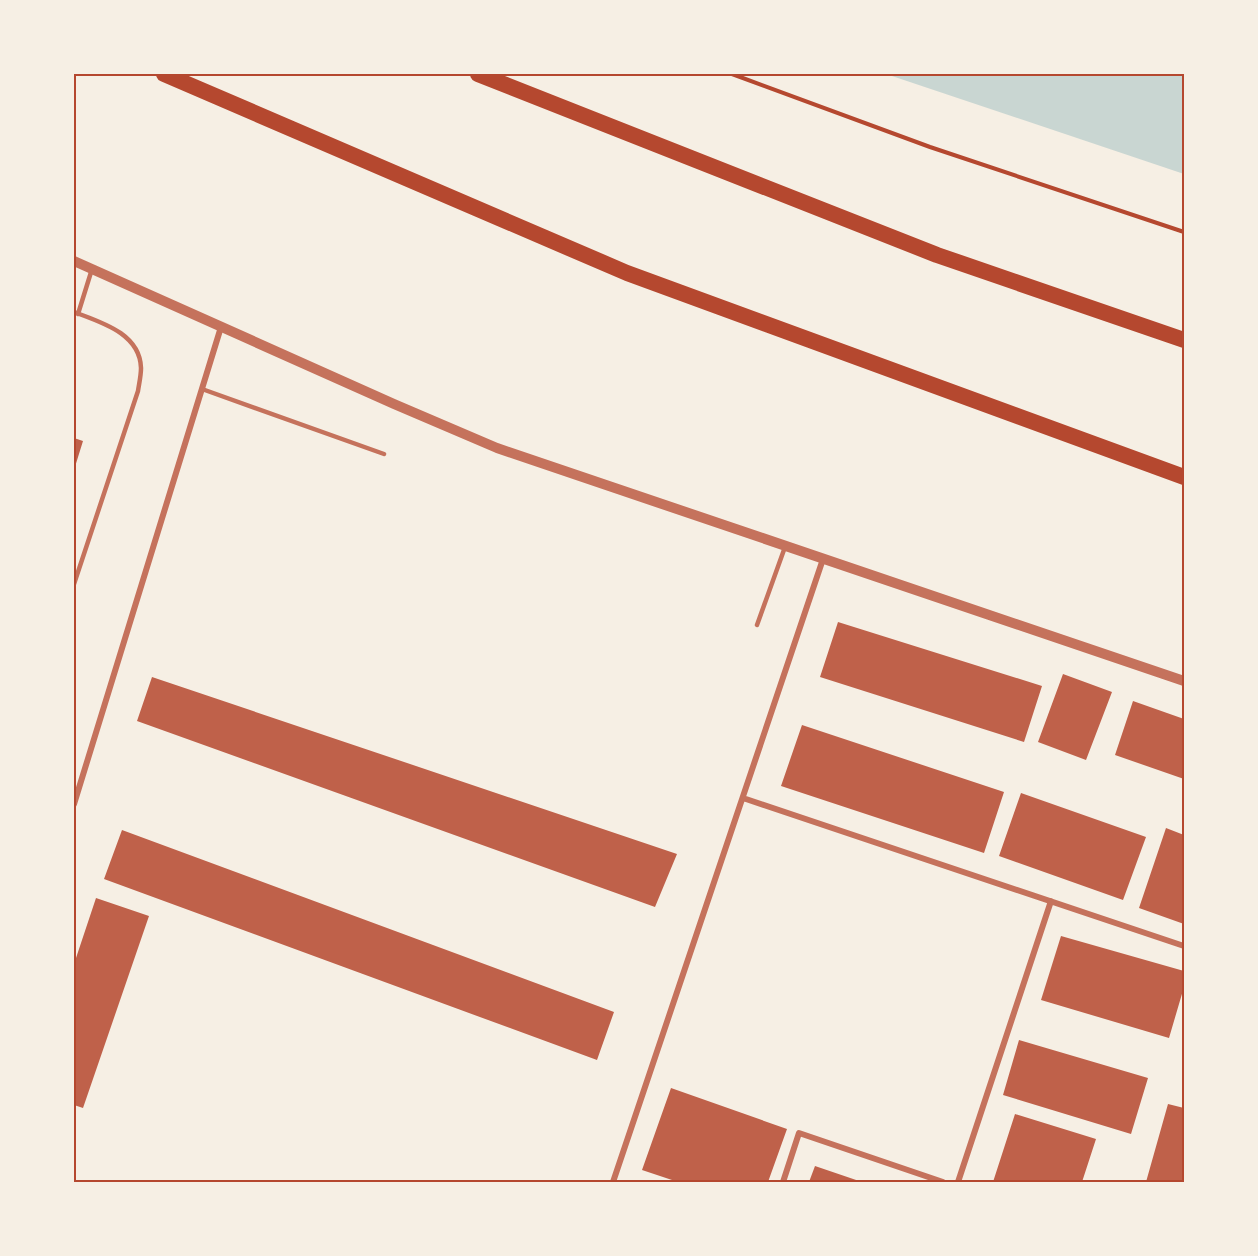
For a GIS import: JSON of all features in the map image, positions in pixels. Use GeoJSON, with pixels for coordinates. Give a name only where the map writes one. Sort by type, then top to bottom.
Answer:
{"type":"FeatureCollection","features":[{"type":"Feature","properties":{"kind":"highway"},"geometry":{"type":"LineString","coordinates":[[164,74],[627,273],[1185,477]]}},
{"type":"Feature","properties":{"kind":"highway"},"geometry":{"type":"LineString","coordinates":[[478,74],[937,255],[1185,340]]}},
{"type":"Feature","properties":{"kind":"street"},"geometry":{"type":"LineString","coordinates":[[74,261],[497,448],[1185,681]]}},
{"type":"Feature","properties":{"kind":"street"},"geometry":{"type":"LineString","coordinates":[[74,804],[221,327]]}},
{"type":"Feature","properties":{"kind":"street"},"geometry":{"type":"LineString","coordinates":[[613,1182],[823,558]]}},
{"type":"Feature","properties":{"kind":"street"},"geometry":{"type":"LineString","coordinates":[[743,798],[1185,946]]}},
{"type":"Feature","properties":{"kind":"street"},"geometry":{"type":"LineString","coordinates":[[958,1182],[1051,901]]}},
{"type":"Feature","properties":{"kind":"street"},"geometry":{"type":"LineString","coordinates":[[783,1182],[799,1134],[943,1182]]}},
{"type":"Feature","properties":{"kind":"lane"},"geometry":{"type":"LineString","coordinates":[[74,584],[138,392],[141,366],[133,345],[116,329],[76,313],[92,269]]}},
{"type":"Feature","properties":{"kind":"lane"},"geometry":{"type":"LineString","coordinates":[[202,389],[384,454]]}},
{"type":"Feature","properties":{"kind":"lane"},"geometry":{"type":"LineString","coordinates":[[758,625],[785,546]]}},
{"type":"Feature","properties":{"kind":"path"},"geometry":{"type":"LineString","coordinates":[[732,74],[930,147],[1185,232]]}},
{"type":"Feature","properties":{"kind":"shaded area"},"geometry":{"type":"Polygon","coordinates":[[[886,74],[1184,74],[1184,174],[886,74]]]}},
{"type":"Feature","properties":{"kind":"building"},"geometry":{"type":"Polygon","coordinates":[[[74,438],[83,441],[74,470],[74,438]]]}},
{"type":"Feature","properties":{"kind":"building"},"geometry":{"type":"Polygon","coordinates":[[[838,622],[1042,686],[1024,742],[820,677],[838,622]]]}},
{"type":"Feature","properties":{"kind":"building"},"geometry":{"type":"Polygon","coordinates":[[[1063,674],[1112,692],[1086,760],[1038,742],[1063,674]]]}},
{"type":"Feature","properties":{"kind":"building"},"geometry":{"type":"Polygon","coordinates":[[[152,677],[677,854],[655,907],[137,721],[152,677]]]}},
{"type":"Feature","properties":{"kind":"building"},"geometry":{"type":"Polygon","coordinates":[[[1133,701],[1184,719],[1184,779],[1115,755],[1133,701]]]}},
{"type":"Feature","properties":{"kind":"building"},"geometry":{"type":"Polygon","coordinates":[[[802,725],[1004,792],[984,853],[781,786],[802,725]]]}},
{"type":"Feature","properties":{"kind":"building"},"geometry":{"type":"Polygon","coordinates":[[[1021,793],[1146,837],[1123,900],[999,856],[1021,793]]]}},
{"type":"Feature","properties":{"kind":"building"},"geometry":{"type":"Polygon","coordinates":[[[1166,828],[1184,835],[1184,924],[1139,908],[1166,828]]]}},
{"type":"Feature","properties":{"kind":"building"},"geometry":{"type":"Polygon","coordinates":[[[122,830],[614,1012],[597,1060],[104,879],[122,830]]]}},
{"type":"Feature","properties":{"kind":"building"},"geometry":{"type":"Polygon","coordinates":[[[96,898],[149,916],[83,1108],[74,1105],[74,964],[96,898]]]}},
{"type":"Feature","properties":{"kind":"building"},"geometry":{"type":"Polygon","coordinates":[[[1061,936],[1184,971],[1184,987],[1169,1038],[1041,1000],[1061,936]]]}},
{"type":"Feature","properties":{"kind":"building"},"geometry":{"type":"Polygon","coordinates":[[[1019,1040],[1148,1078],[1131,1134],[1003,1095],[1019,1040]]]}},
{"type":"Feature","properties":{"kind":"building"},"geometry":{"type":"Polygon","coordinates":[[[671,1088],[787,1129],[768,1182],[678,1182],[642,1170],[671,1088]]]}},
{"type":"Feature","properties":{"kind":"building"},"geometry":{"type":"Polygon","coordinates":[[[1168,1104],[1184,1108],[1184,1182],[1146,1182],[1168,1104]]]}},
{"type":"Feature","properties":{"kind":"building"},"geometry":{"type":"Polygon","coordinates":[[[1015,1114],[1096,1139],[1082,1182],[993,1182],[1015,1114]]]}},
{"type":"Feature","properties":{"kind":"building"},"geometry":{"type":"Polygon","coordinates":[[[815,1166],[862,1182],[809,1182],[815,1166]]]}}]}
